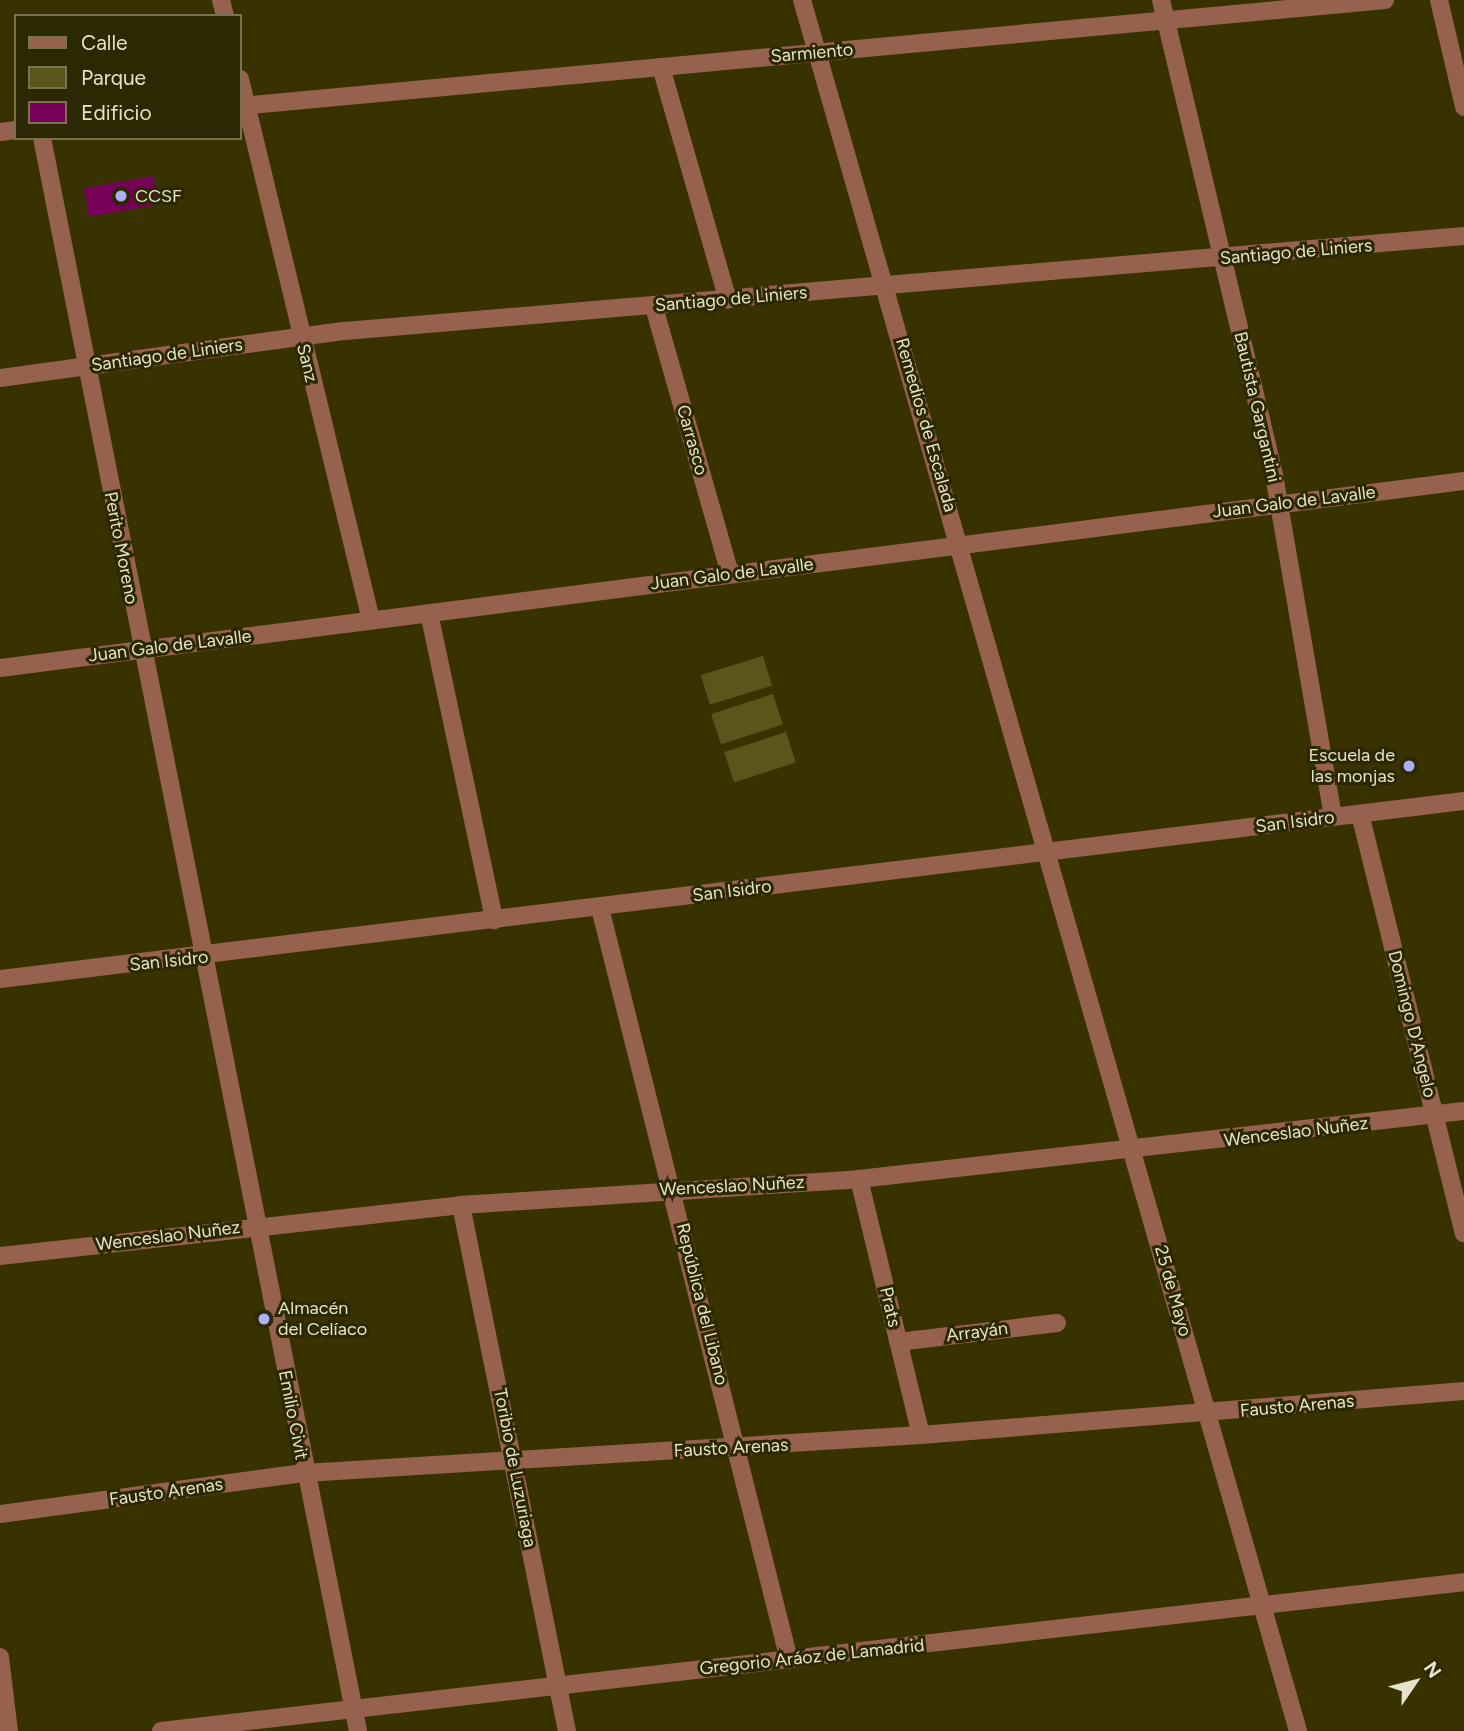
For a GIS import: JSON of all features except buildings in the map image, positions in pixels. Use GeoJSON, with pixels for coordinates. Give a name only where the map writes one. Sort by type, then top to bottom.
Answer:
{"type":"FeatureCollection","features":[{"type":"Feature","properties":{"kind":"street","name":"Remedios de Escalada"},"geometry":{"type":"LineString","coordinates":[[802,0],[820,53],[961,545],[1045,852]]}},
{"type":"Feature","properties":{"kind":"street","name":"Bautista Gargantini"},"geometry":{"type":"LineString","coordinates":[[1161,0],[1279,504],[1333,817]]}},
{"type":"Feature","properties":{"kind":"street","name":"Sarmiento"},"geometry":{"type":"LineString","coordinates":[[243,106],[1385,0]]}},
{"type":"Feature","properties":{"kind":"street"},"geometry":{"type":"LineString","coordinates":[[1438,0],[1464,107]]}},
{"type":"Feature","properties":{"kind":"street"},"geometry":{"type":"LineString","coordinates":[[661,67],[728,300]]}},
{"type":"Feature","properties":{"kind":"street","name":"Sanz"},"geometry":{"type":"LineString","coordinates":[[243,106],[371,620]]}},
{"type":"Feature","properties":{"kind":"street","name":"Perito Moreno"},"geometry":{"type":"LineString","coordinates":[[42,140],[202,958]]}},
{"type":"Feature","properties":{"kind":"street","name":"Santiago de Liniers"},"geometry":{"type":"LineString","coordinates":[[0,378],[300,337],[1464,236]]}},
{"type":"Feature","properties":{"kind":"street","name":"Carrasco"},"geometry":{"type":"LineString","coordinates":[[654,307],[730,573]]}},
{"type":"Feature","properties":{"kind":"street","name":"Juan Galo de Lavalle"},"geometry":{"type":"LineString","coordinates":[[0,668],[1464,481]]}},
{"type":"Feature","properties":{"kind":"street"},"geometry":{"type":"LineString","coordinates":[[429,613],[494,920]]}},
{"type":"Feature","properties":{"kind":"street","name":"San Isidro"},"geometry":{"type":"LineString","coordinates":[[0,979],[202,958],[1464,801]]}},
{"type":"Feature","properties":{"kind":"street","name":"Domingo D'Angelo"},"geometry":{"type":"LineString","coordinates":[[1360,814],[1464,1233]]}},
{"type":"Feature","properties":{"kind":"street","name":"25 de Mayo"},"geometry":{"type":"LineString","coordinates":[[1045,852],[1134,1151],[1298,1731]]}},
{"type":"Feature","properties":{"kind":"street","name":"República del Libano"},"geometry":{"type":"LineString","coordinates":[[600,908],[673,1189],[789,1660]]}},
{"type":"Feature","properties":{"kind":"street","name":"Emilio Civit"},"geometry":{"type":"LineString","coordinates":[[202,958],[358,1731]]}},
{"type":"Feature","properties":{"kind":"street","name":"Wenceslao Nuñez"},"geometry":{"type":"LineString","coordinates":[[0,1256],[255,1225],[461,1205],[673,1189],[859,1179],[1134,1151],[1464,1111]]}},
{"type":"Feature","properties":{"kind":"street","name":"Prats"},"geometry":{"type":"LineString","coordinates":[[859,1179],[921,1435]]}},
{"type":"Feature","properties":{"kind":"street","name":"Toribio de Luzuriaga"},"geometry":{"type":"LineString","coordinates":[[461,1205],[567,1731]]}},
{"type":"Feature","properties":{"kind":"street","name":"Arrayán"},"geometry":{"type":"LineString","coordinates":[[898,1342],[1057,1323]]}},
{"type":"Feature","properties":{"kind":"street","name":"Fausto Arenas"},"geometry":{"type":"LineString","coordinates":[[0,1514],[305,1473],[738,1448],[1464,1391]]}},
{"type":"Feature","properties":{"kind":"street","name":"Gregorio Aráoz de Lamadrid"},"geometry":{"type":"LineString","coordinates":[[173,1730],[354,1707],[1464,1582]]}},
{"type":"Feature","properties":{"kind":"street"},"geometry":{"type":"LineString","coordinates":[[0,1657],[9,1731]]}},
{"type":"Feature","properties":{"kind":"green space"},"geometry":{"type":"Polygon","coordinates":[[[763,656],[772,686],[710,705],[701,675],[763,656]]]}},
{"type":"Feature","properties":{"kind":"green space"},"geometry":{"type":"Polygon","coordinates":[[[773,694],[783,724],[721,745],[711,714],[773,694]]]}},
{"type":"Feature","properties":{"kind":"green space"},"geometry":{"type":"Polygon","coordinates":[[[786,732],[796,762],[734,783],[724,752],[786,732]]]}},
{"type":"Feature","properties":{"kind":"place","name":"CCSF"},"geometry":{"type":"Point","coordinates":[121,196]}},
{"type":"Feature","properties":{"kind":"place","name":"Escuela de las monjas"},"geometry":{"type":"Point","coordinates":[1409,766]}},
{"type":"Feature","properties":{"kind":"place","name":"Almacén del Celíaco"},"geometry":{"type":"Point","coordinates":[264,1319]}}]}
